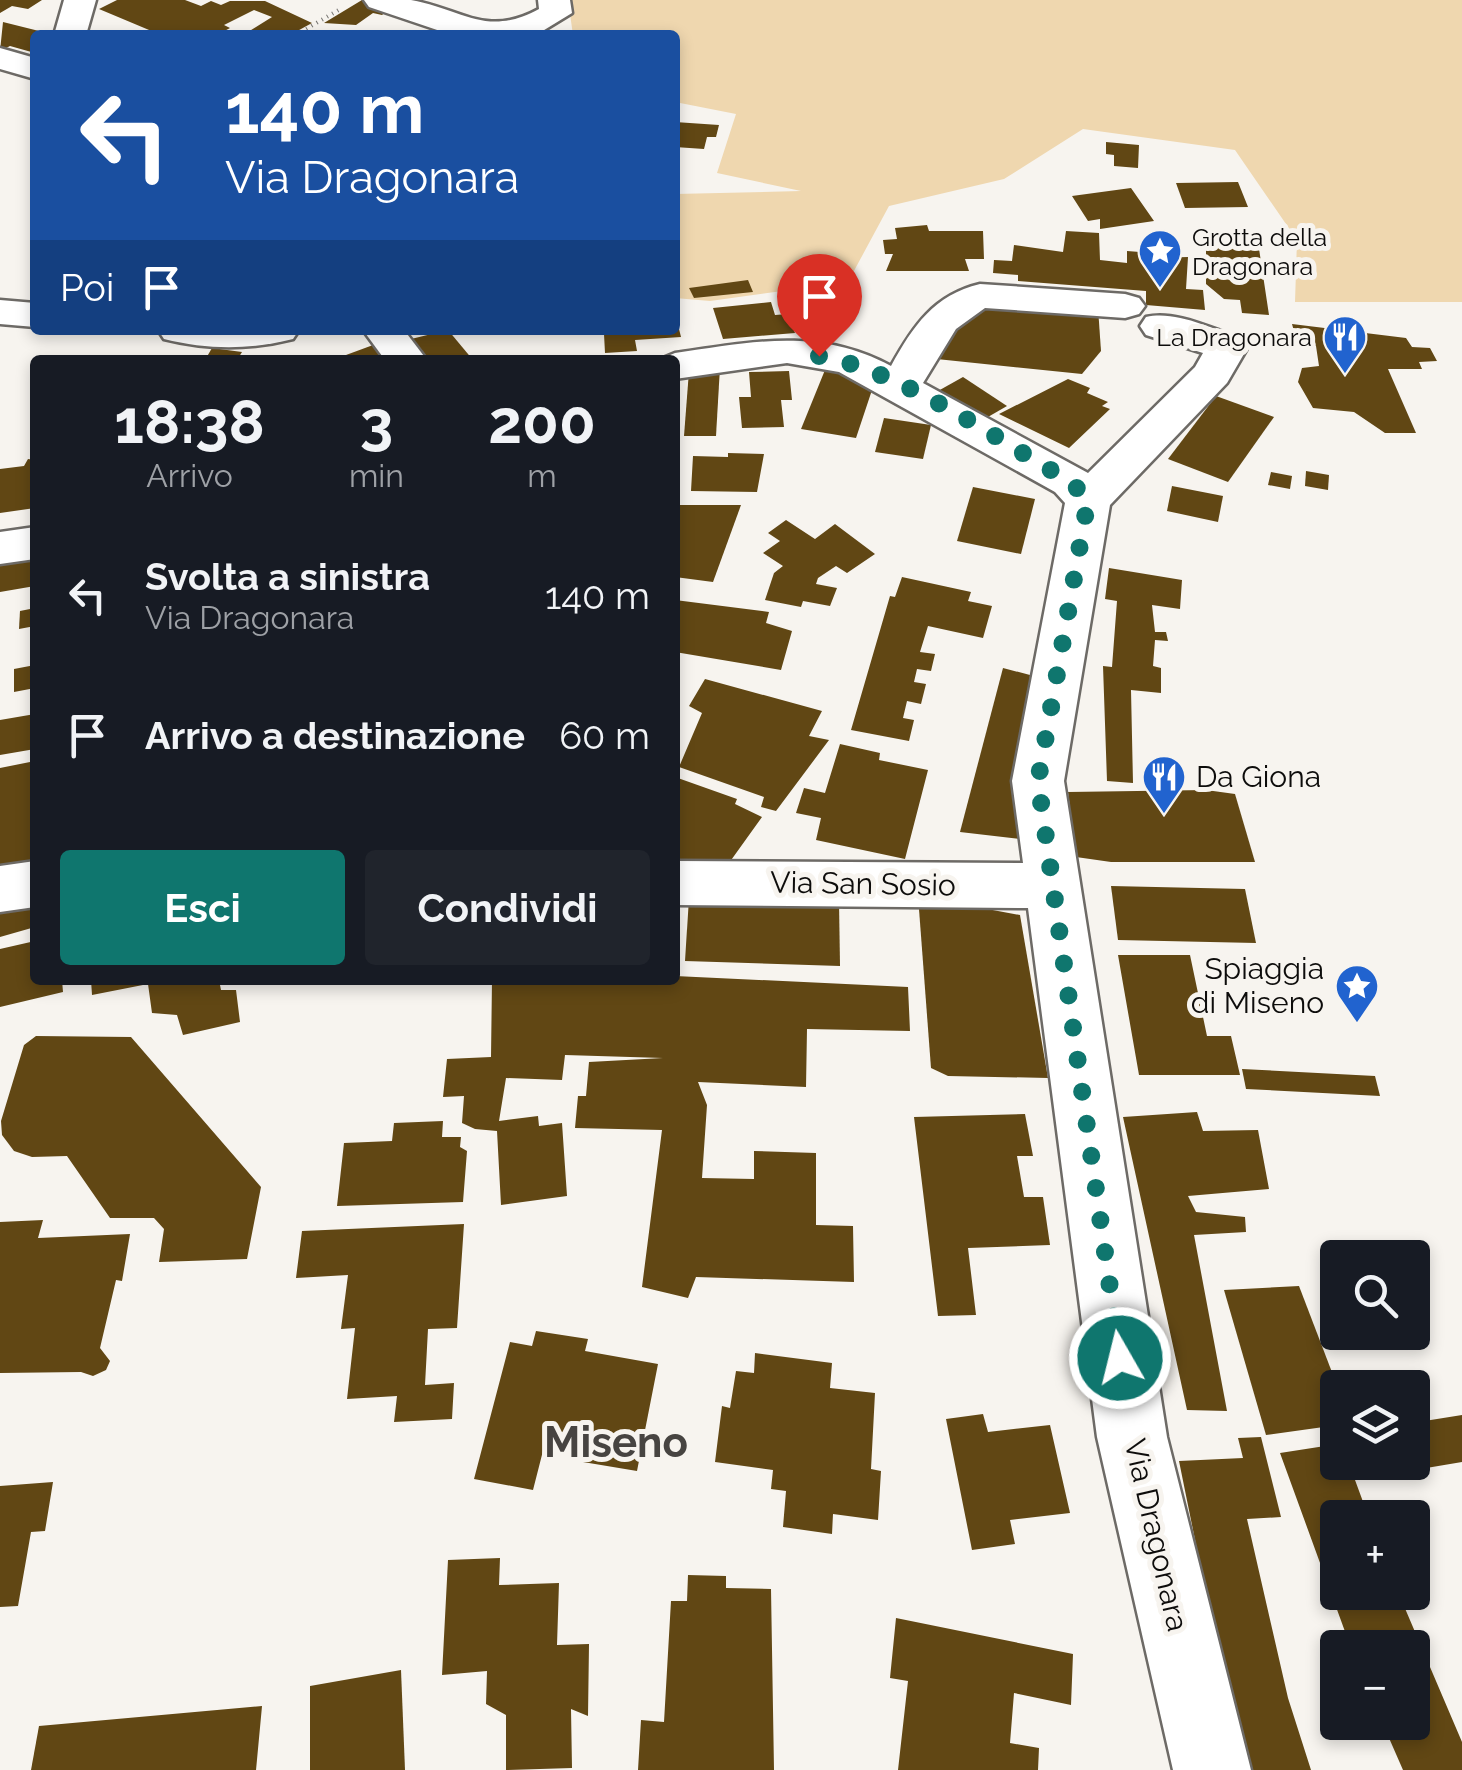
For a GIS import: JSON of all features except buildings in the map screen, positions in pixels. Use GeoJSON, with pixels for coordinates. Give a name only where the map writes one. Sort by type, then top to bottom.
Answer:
{"type":"FeatureCollection","features":[{"type":"Feature","properties":{"kind":"street"},"geometry":{"type":"LineString","coordinates":[[71,30],[80,0]]}},
{"type":"Feature","properties":{"kind":"street"},"geometry":{"type":"LineString","coordinates":[[380,0],[469,30]]}},
{"type":"Feature","properties":{"kind":"street"},"geometry":{"type":"LineString","coordinates":[[514,30],[538,26],[556,13],[554,0]]}},
{"type":"Feature","properties":{"kind":"street"},"geometry":{"type":"LineString","coordinates":[[0,58],[30,67]]}},
{"type":"Feature","properties":{"kind":"street"},"geometry":{"type":"LineString","coordinates":[[680,365],[787,350],[851,361],[1071,482],[1088,500],[1212,374],[1227,347],[1142,316],[980,296],[957,303],[942,315],[901,386]]}},
{"type":"Feature","properties":{"kind":"street"},"geometry":{"type":"LineString","coordinates":[[0,312],[30,315]]}},
{"type":"Feature","properties":{"kind":"street"},"geometry":{"type":"LineString","coordinates":[[228,335],[257,335]]}},
{"type":"Feature","properties":{"kind":"street"},"geometry":{"type":"LineString","coordinates":[[387,335],[402,355]]}},
{"type":"Feature","properties":{"kind":"street","name":"Via Dragonara"},"geometry":{"type":"LineString","coordinates":[[1088,500],[1038,781],[1050,886],[1132,1437],[1212,1770]]}},
{"type":"Feature","properties":{"kind":"street"},"geometry":{"type":"LineString","coordinates":[[0,548],[30,544]]}},
{"type":"Feature","properties":{"kind":"street","name":"Via San Sosio"},"geometry":{"type":"LineString","coordinates":[[680,882],[1050,886]]}},
{"type":"Feature","properties":{"kind":"street"},"geometry":{"type":"LineString","coordinates":[[0,889],[30,885]]}},
{"type":"Feature","properties":{"kind":"path"},"geometry":{"type":"LineString","coordinates":[[304,30],[354,0]]}},
{"type":"Feature","properties":{"kind":"shaded area"},"geometry":{"type":"Polygon","coordinates":[[[568,0],[1462,0],[1462,302],[1295,302],[1297,240],[1235,150],[1083,129],[1004,179],[889,206],[848,282],[710,301],[680,298],[680,194],[801,191],[717,173],[736,114],[680,103],[680,30],[572,30],[568,0]]]}},
{"type":"Feature","properties":{"kind":"place","name":"Grotta della Dragonara"},"geometry":{"type":"Point","coordinates":[1160,289]}},
{"type":"Feature","properties":{"kind":"place","name":"La Dragonara"},"geometry":{"type":"Point","coordinates":[1345,375]}},
{"type":"Feature","properties":{"kind":"place","name":"Da Giona"},"geometry":{"type":"Point","coordinates":[1164,815]}},
{"type":"Feature","properties":{"kind":"place","name":"Spiaggia di Miseno"},"geometry":{"type":"Point","coordinates":[1357,1024]}},
{"type":"Feature","properties":{"kind":"district","name":"Miseno"},"geometry":{"type":"Point","coordinates":[616,1442]}},
{"type":"Feature","properties":{"kind":"route"},"geometry":{"type":"LineString","coordinates":[[819,356],[851,361],[901,386],[1071,482],[1088,500],[1038,781],[1120,1358]]}}]}
